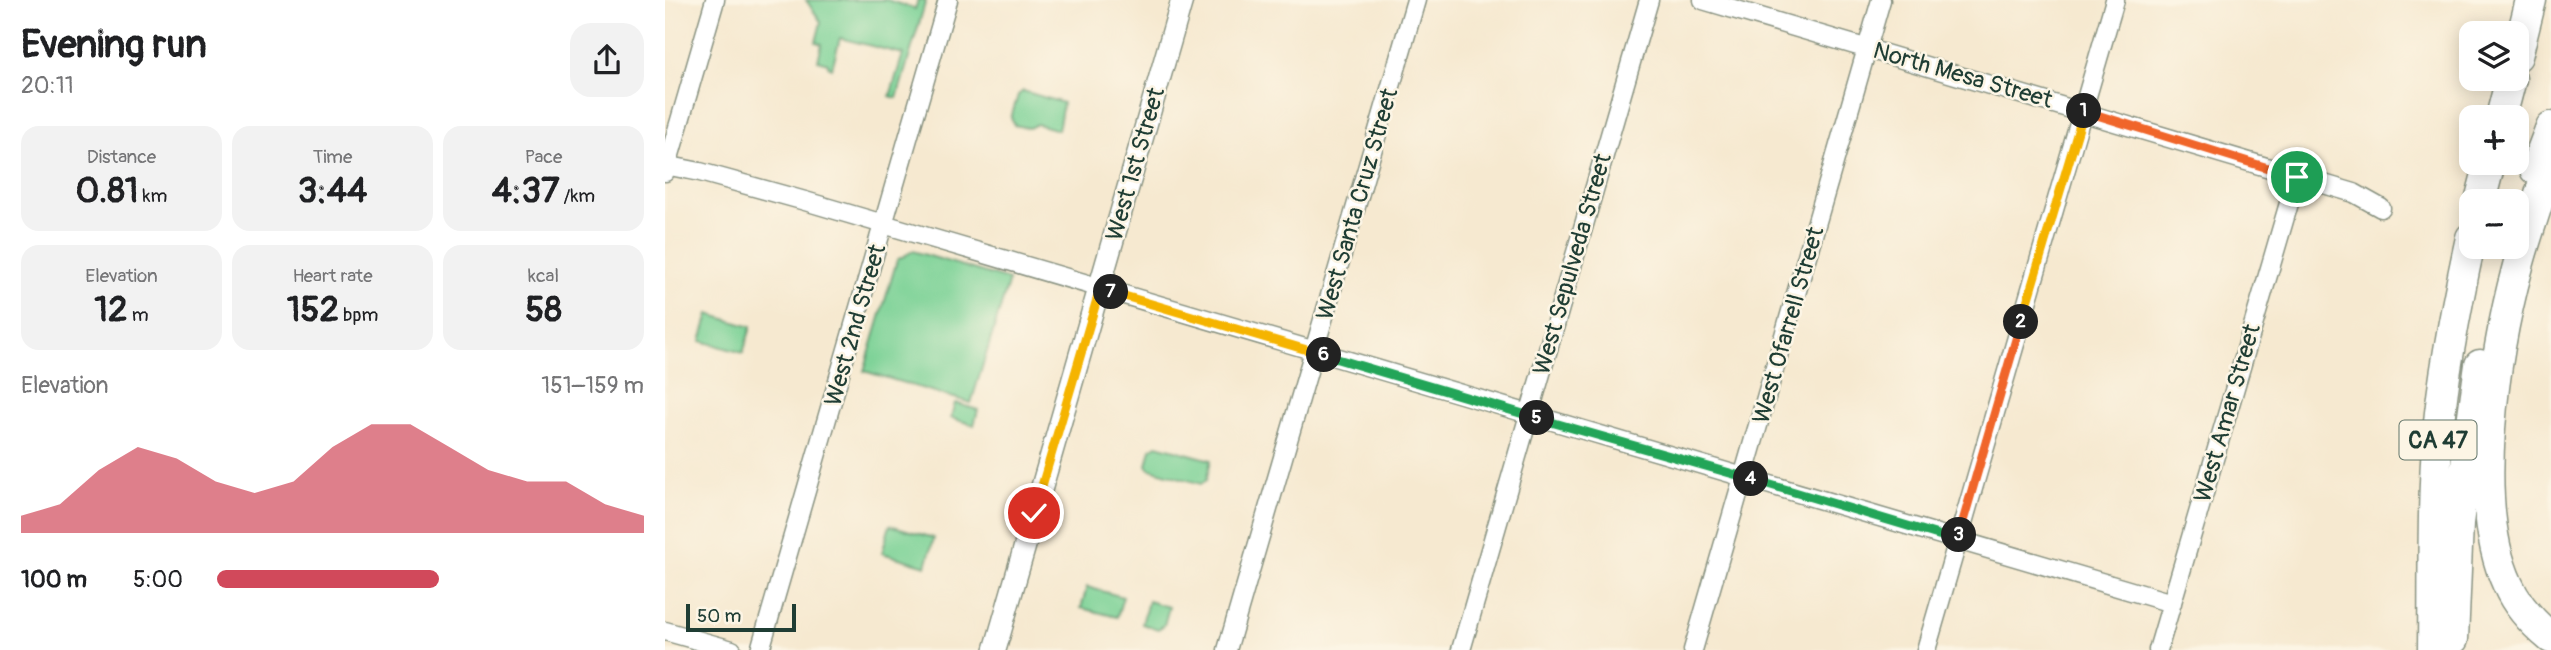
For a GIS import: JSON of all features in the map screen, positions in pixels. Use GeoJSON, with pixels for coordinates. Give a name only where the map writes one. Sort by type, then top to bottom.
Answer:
{"type":"FeatureCollection","features":[{"type":"Feature","properties":{"kind":"highway"},"geometry":{"type":"LineString","coordinates":[[2526,21],[2531,0]]}},
{"type":"Feature","properties":{"kind":"highway"},"geometry":{"type":"LineString","coordinates":[[2529,189],[2551,127]]}},
{"type":"Feature","properties":{"kind":"highway"},"geometry":{"type":"LineString","coordinates":[[2551,154],[2518,264],[2503,333],[2493,411],[2490,475],[2494,534],[2500,566],[2518,603],[2551,638]]}},
{"type":"Feature","properties":{"kind":"highway","name":"CA 47"},"geometry":{"type":"LineString","coordinates":[[2439,648],[2433,537],[2439,429],[2451,333],[2467,259]]}},
{"type":"Feature","properties":{"kind":"highway","name":"CA 47"},"geometry":{"type":"LineString","coordinates":[[2439,648],[2469,426],[2485,340],[2506,259]]}},
{"type":"Feature","properties":{"kind":"street"},"geometry":{"type":"LineString","coordinates":[[715,0],[666,168],[712,175],[2172,603]]}},
{"type":"Feature","properties":{"kind":"street","name":"West 2nd Street"},"geometry":{"type":"LineString","coordinates":[[760,650],[948,0]]}},
{"type":"Feature","properties":{"kind":"street","name":"West 1st Street"},"geometry":{"type":"LineString","coordinates":[[995,650],[1182,0]]}},
{"type":"Feature","properties":{"kind":"street","name":"West Santa Cruz Street"},"geometry":{"type":"LineString","coordinates":[[1227,650],[1416,0]]}},
{"type":"Feature","properties":{"kind":"street","name":"West Sepulveda Street"},"geometry":{"type":"LineString","coordinates":[[1461,650],[1650,0]]}},
{"type":"Feature","properties":{"kind":"street","name":"North Mesa Street"},"geometry":{"type":"LineString","coordinates":[[1703,0],[2082,110],[2354,193],[2381,208]]}},
{"type":"Feature","properties":{"kind":"street","name":"West Ofarrell Street"},"geometry":{"type":"LineString","coordinates":[[1693,650],[1881,0]]}},
{"type":"Feature","properties":{"kind":"street"},"geometry":{"type":"LineString","coordinates":[[1926,650],[2115,0]]}},
{"type":"Feature","properties":{"kind":"street","name":"West Amar Street"},"geometry":{"type":"LineString","coordinates":[[2158,650],[2297,177]]}},
{"type":"Feature","properties":{"kind":"street"},"geometry":{"type":"LineString","coordinates":[[665,631],[732,650]]}},
{"type":"Feature","properties":{"kind":"green space"},"geometry":{"type":"Polygon","coordinates":[[[806,0],[887,0],[915,9],[918,0],[926,0],[897,98],[890,96],[903,54],[840,38],[832,68],[828,66],[828,63],[818,60],[822,44],[816,42],[821,22],[806,0]]]}},
{"type":"Feature","properties":{"kind":"green space"},"geometry":{"type":"Polygon","coordinates":[[[1023,91],[1063,103],[1058,130],[1037,124],[1029,128],[1014,125],[1011,118],[1018,95],[1023,91]]]}},
{"type":"Feature","properties":{"kind":"green space"},"geometry":{"type":"Polygon","coordinates":[[[913,251],[1009,280],[971,403],[864,371],[897,260],[913,251]]]}},
{"type":"Feature","properties":{"kind":"green space"},"geometry":{"type":"Polygon","coordinates":[[[709,314],[751,327],[743,353],[701,341],[709,314]]]}},
{"type":"Feature","properties":{"kind":"green space"},"geometry":{"type":"Polygon","coordinates":[[[955,403],[978,410],[974,425],[951,418],[955,403]]]}},
{"type":"Feature","properties":{"kind":"green space"},"geometry":{"type":"Polygon","coordinates":[[[1157,445],[1211,460],[1206,481],[1201,484],[1150,469],[1147,465],[1151,449],[1157,445]]]}},
{"type":"Feature","properties":{"kind":"green space"},"geometry":{"type":"Polygon","coordinates":[[[890,525],[934,538],[926,566],[882,553],[890,525]]]}},
{"type":"Feature","properties":{"kind":"green space"},"geometry":{"type":"Polygon","coordinates":[[[1087,587],[1123,597],[1117,617],[1081,608],[1087,587]]]}},
{"type":"Feature","properties":{"kind":"green space"},"geometry":{"type":"Polygon","coordinates":[[[1148,601],[1169,607],[1164,625],[1158,629],[1142,624],[1148,601]]]}},
{"type":"Feature","properties":{"kind":"route"},"geometry":{"type":"LineString","coordinates":[[1034,513],[1100,289],[1958,541],[2082,110],[2297,177]]}}]}
